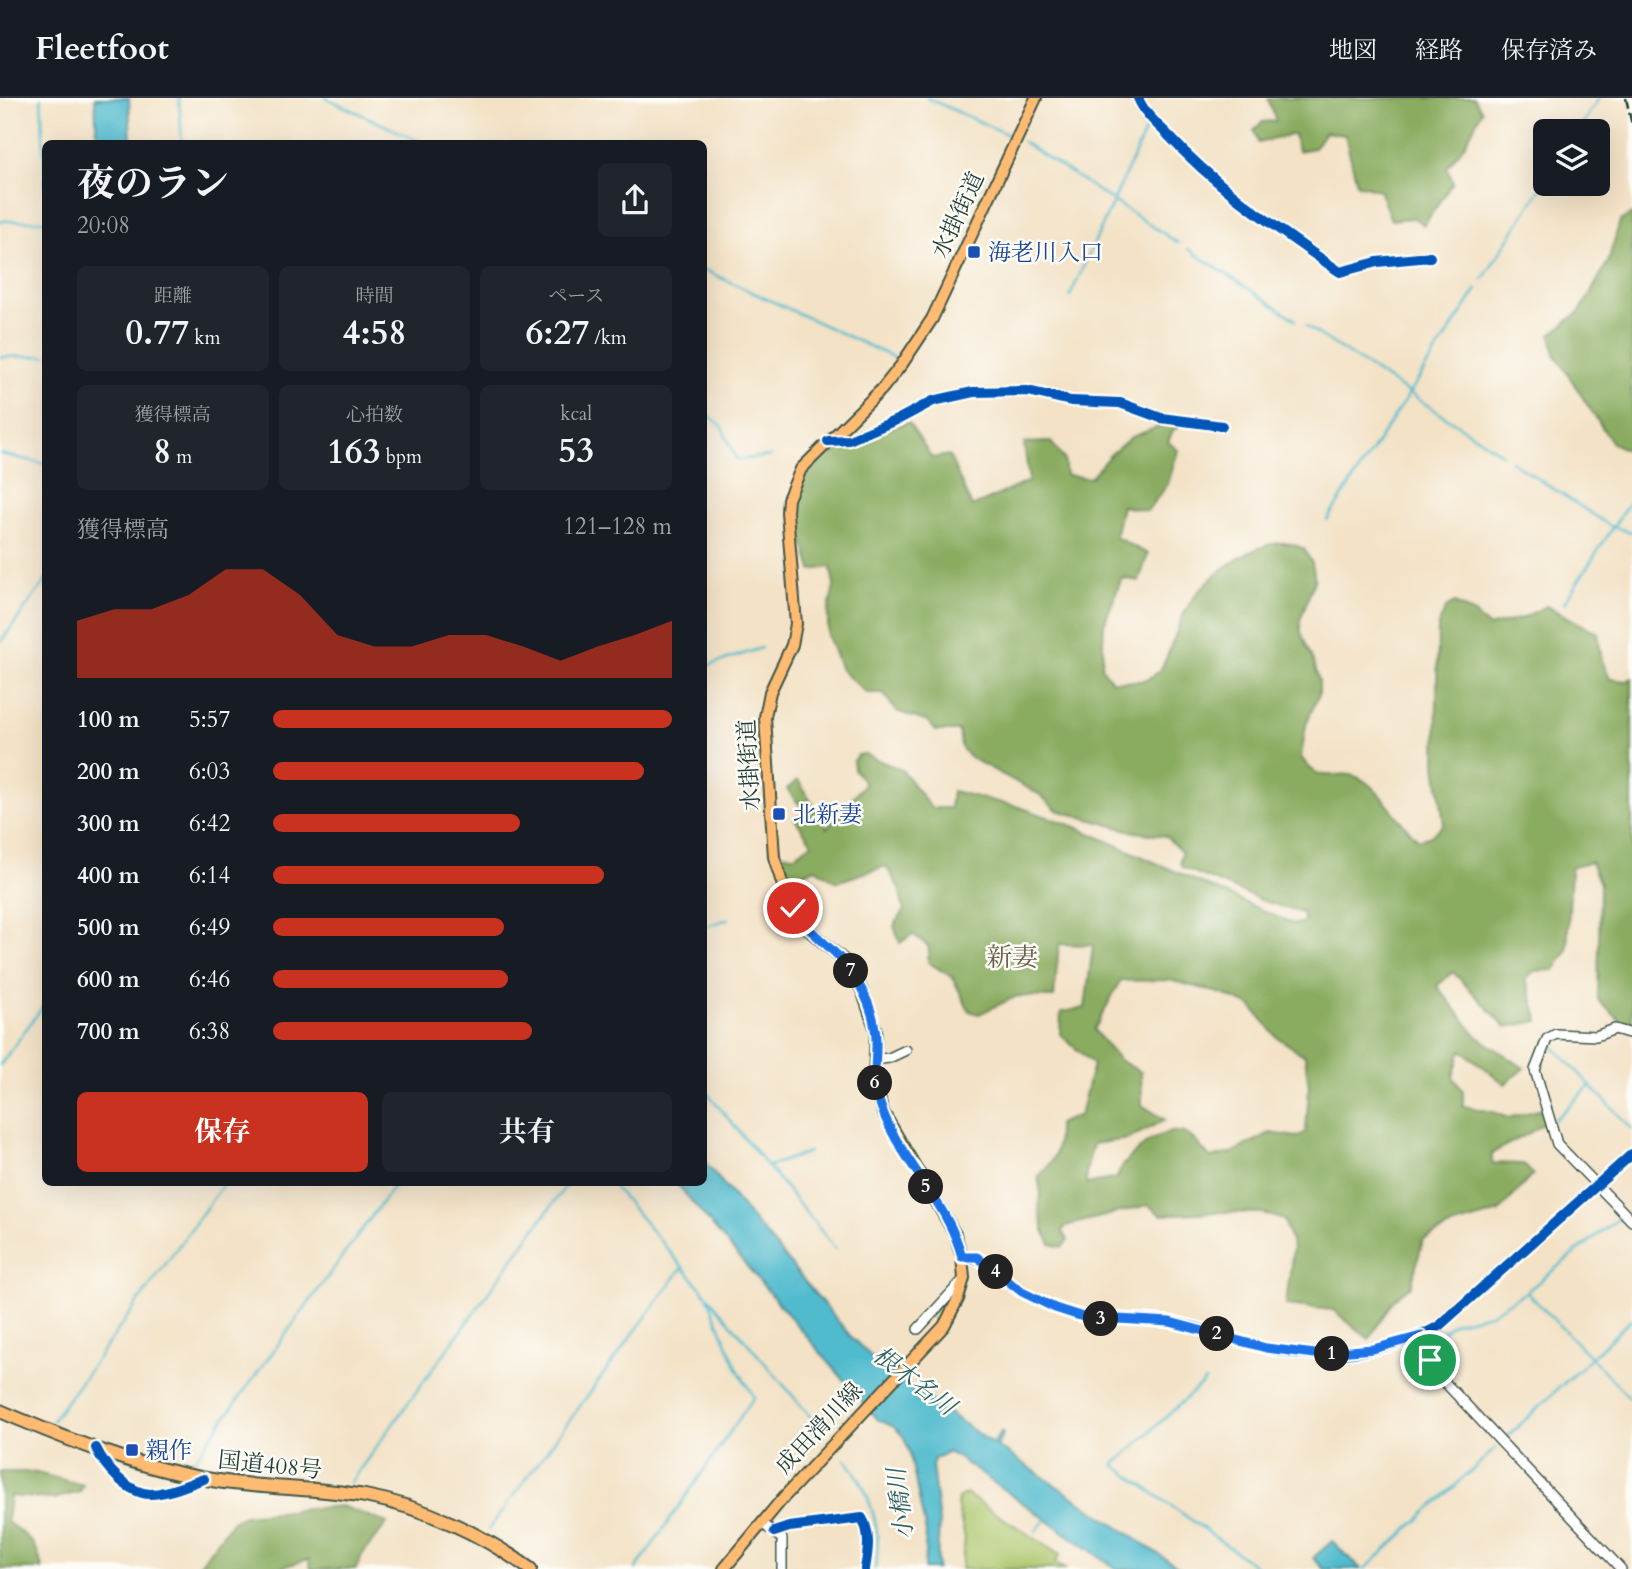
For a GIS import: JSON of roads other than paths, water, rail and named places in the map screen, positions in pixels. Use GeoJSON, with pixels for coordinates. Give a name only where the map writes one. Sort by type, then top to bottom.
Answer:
{"type":"FeatureCollection","features":[{"type":"Feature","properties":{"kind":"highway","name":"国道408号"},"geometry":{"type":"LineString","coordinates":[[0,1411],[96,1448],[167,1471],[249,1486],[364,1496],[389,1502],[444,1520],[515,1563],[530,1569]]}},
{"type":"Feature","properties":{"kind":"main road","name":"水掛街道"},"geometry":{"type":"LineString","coordinates":[[944,1326],[958,1299],[964,1278],[962,1257],[955,1234],[883,1112],[875,1084],[876,1031],[862,990],[845,961],[799,918],[783,886],[774,857],[766,750],[767,703],[792,645],[796,624],[787,512],[788,499],[801,468],[882,389],[932,319],[1036,98]]}},
{"type":"Feature","properties":{"kind":"main road","name":"成田滑川線"},"geometry":{"type":"LineString","coordinates":[[762,1523],[944,1326]]}},
{"type":"Feature","properties":{"kind":"main road"},"geometry":{"type":"LineString","coordinates":[[724,1569],[762,1523]]}},
{"type":"Feature","properties":{"kind":"street"},"geometry":{"type":"LineString","coordinates":[[1138,98],[1142,108],[1183,152],[1277,229],[1340,272],[1377,262],[1430,257]]}},
{"type":"Feature","properties":{"kind":"street"},"geometry":{"type":"LineString","coordinates":[[828,441],[849,440],[933,401],[973,391],[1028,391],[1070,401],[1120,403],[1161,418],[1222,426]]}},
{"type":"Feature","properties":{"kind":"street"},"geometry":{"type":"LineString","coordinates":[[1632,1034],[1615,1029],[1596,1037],[1556,1034],[1547,1039],[1535,1070],[1557,1144],[1632,1221]]}},
{"type":"Feature","properties":{"kind":"street"},"geometry":{"type":"LineString","coordinates":[[874,1060],[889,1059],[906,1050]]}},
{"type":"Feature","properties":{"kind":"street"},"geometry":{"type":"LineString","coordinates":[[962,1257],[977,1257],[1022,1292],[1055,1308],[1083,1317],[1170,1322],[1266,1348],[1315,1354],[1361,1351],[1396,1345],[1421,1336],[1438,1326],[1632,1154]]}},
{"type":"Feature","properties":{"kind":"street"},"geometry":{"type":"LineString","coordinates":[[918,1329],[964,1278]]}},
{"type":"Feature","properties":{"kind":"street"},"geometry":{"type":"LineString","coordinates":[[1421,1336],[1436,1373],[1621,1569]]}},
{"type":"Feature","properties":{"kind":"street"},"geometry":{"type":"LineString","coordinates":[[96,1448],[101,1458],[124,1484],[148,1494],[204,1479]]}},
{"type":"Feature","properties":{"kind":"street"},"geometry":{"type":"LineString","coordinates":[[774,1532],[789,1527],[862,1518],[868,1540],[865,1569]]}},
{"type":"Feature","properties":{"kind":"street"},"geometry":{"type":"LineString","coordinates":[[762,1523],[779,1536],[783,1545],[782,1569]]}},
{"type":"Feature","properties":{"kind":"water"},"geometry":{"type":"Polygon","coordinates":[[[95,98],[129,98],[131,140],[97,140],[95,98]]]}},
{"type":"Feature","properties":{"kind":"water"},"geometry":{"type":"Polygon","coordinates":[[[707,1165],[852,1338],[880,1365],[993,1444],[1001,1432],[1003,1434],[997,1446],[1181,1569],[1117,1569],[947,1452],[934,1459],[932,1466],[939,1522],[937,1569],[924,1569],[926,1533],[909,1450],[903,1436],[894,1427],[877,1419],[679,1186],[707,1186],[707,1165]]]}},
{"type":"Feature","properties":{"kind":"water"},"geometry":{"type":"Polygon","coordinates":[[[1332,1541],[1361,1569],[1324,1569],[1313,1558],[1332,1541]]]}},
{"type":"Feature","properties":{"kind":"waterway"},"geometry":{"type":"LineString","coordinates":[[41,98],[43,140]]}},
{"type":"Feature","properties":{"kind":"waterway"},"geometry":{"type":"LineString","coordinates":[[179,98],[182,140]]}},
{"type":"Feature","properties":{"kind":"waterway"},"geometry":{"type":"LineString","coordinates":[[326,98],[416,140]]}},
{"type":"Feature","properties":{"kind":"waterway"},"geometry":{"type":"LineString","coordinates":[[927,98],[1011,136]]}},
{"type":"Feature","properties":{"kind":"waterway"},"geometry":{"type":"LineString","coordinates":[[1586,119],[1599,98]]}},
{"type":"Feature","properties":{"kind":"waterway"},"geometry":{"type":"LineString","coordinates":[[1070,296],[1148,125]]}},
{"type":"Feature","properties":{"kind":"waterway"},"geometry":{"type":"LineString","coordinates":[[1023,142],[1178,243]]}},
{"type":"Feature","properties":{"kind":"waterway"},"geometry":{"type":"LineString","coordinates":[[1483,279],[1536,196]]}},
{"type":"Feature","properties":{"kind":"waterway"},"geometry":{"type":"LineString","coordinates":[[0,221],[42,221]]}},
{"type":"Feature","properties":{"kind":"waterway"},"geometry":{"type":"LineString","coordinates":[[1188,249],[1296,320]]}},
{"type":"Feature","properties":{"kind":"waterway"},"geometry":{"type":"LineString","coordinates":[[707,271],[897,359]]}},
{"type":"Feature","properties":{"kind":"waterway"},"geometry":{"type":"LineString","coordinates":[[1327,520],[1477,289]]}},
{"type":"Feature","properties":{"kind":"waterway"},"geometry":{"type":"LineString","coordinates":[[1306,326],[1502,454]]}},
{"type":"Feature","properties":{"kind":"waterway"},"geometry":{"type":"LineString","coordinates":[[0,357],[42,356]]}},
{"type":"Feature","properties":{"kind":"waterway"},"geometry":{"type":"LineString","coordinates":[[707,414],[721,425],[737,460],[770,456]]}},
{"type":"Feature","properties":{"kind":"waterway"},"geometry":{"type":"LineString","coordinates":[[0,454],[42,463]]}},
{"type":"Feature","properties":{"kind":"waterway"},"geometry":{"type":"LineString","coordinates":[[1511,461],[1612,527],[1632,532]]}},
{"type":"Feature","properties":{"kind":"waterway"},"geometry":{"type":"LineString","coordinates":[[1564,603],[1632,498]]}},
{"type":"Feature","properties":{"kind":"waterway"},"geometry":{"type":"LineString","coordinates":[[0,643],[42,585]]}},
{"type":"Feature","properties":{"kind":"waterway"},"geometry":{"type":"LineString","coordinates":[[707,666],[761,648]]}},
{"type":"Feature","properties":{"kind":"waterway"},"geometry":{"type":"LineString","coordinates":[[707,926],[728,919]]}},
{"type":"Feature","properties":{"kind":"waterway"},"geometry":{"type":"LineString","coordinates":[[0,1065],[42,1007]]}},
{"type":"Feature","properties":{"kind":"waterway"},"geometry":{"type":"LineString","coordinates":[[1550,1043],[1632,1129]]}},
{"type":"Feature","properties":{"kind":"waterway"},"geometry":{"type":"LineString","coordinates":[[1554,1120],[1590,1086]]}},
{"type":"Feature","properties":{"kind":"waterway"},"geometry":{"type":"LineString","coordinates":[[707,1093],[836,1249]]}},
{"type":"Feature","properties":{"kind":"waterway"},"geometry":{"type":"LineString","coordinates":[[769,1166],[809,1152]]}},
{"type":"Feature","properties":{"kind":"waterway"},"geometry":{"type":"LineString","coordinates":[[53,1420],[222,1186]]}},
{"type":"Feature","properties":{"kind":"waterway"},"geometry":{"type":"LineString","coordinates":[[188,1468],[394,1186]]}},
{"type":"Feature","properties":{"kind":"waterway"},"geometry":{"type":"LineString","coordinates":[[350,1483],[566,1186]]}},
{"type":"Feature","properties":{"kind":"waterway"},"geometry":{"type":"LineString","coordinates":[[614,1186],[816,1423]]}},
{"type":"Feature","properties":{"kind":"waterway"},"geometry":{"type":"LineString","coordinates":[[1438,1336],[1453,1323],[1490,1314],[1526,1292],[1620,1217]]}},
{"type":"Feature","properties":{"kind":"waterway"},"geometry":{"type":"LineString","coordinates":[[489,1529],[682,1268]]}},
{"type":"Feature","properties":{"kind":"waterway"},"geometry":{"type":"LineString","coordinates":[[1527,1292],[1632,1400]]}},
{"type":"Feature","properties":{"kind":"waterway"},"geometry":{"type":"LineString","coordinates":[[636,1569],[754,1397],[737,1368],[708,1298]]}},
{"type":"Feature","properties":{"kind":"waterway"},"geometry":{"type":"LineString","coordinates":[[1507,1437],[1632,1319]]}},
{"type":"Feature","properties":{"kind":"waterway"},"geometry":{"type":"LineString","coordinates":[[1205,1381],[1114,1465],[1260,1569]]}},
{"type":"Feature","properties":{"kind":"waterway"},"geometry":{"type":"LineString","coordinates":[[1365,1569],[1497,1447]]}},
{"type":"Feature","properties":{"kind":"waterway"},"geometry":{"type":"LineString","coordinates":[[845,1459],[861,1483],[876,1525],[875,1569]]}},
{"type":"Feature","properties":{"kind":"waterway"},"geometry":{"type":"LineString","coordinates":[[1036,1531],[1045,1520]]}},
{"type":"Feature","properties":{"kind":"railway"},"geometry":{"type":"LineString","coordinates":[[1626,98],[1632,125]]}},
{"type":"Feature","properties":{"kind":"place","name":"海老川入口"},"geometry":{"type":"Point","coordinates":[974,252]}},
{"type":"Feature","properties":{"kind":"place","name":"北新妻"},"geometry":{"type":"Point","coordinates":[779,814]}},
{"type":"Feature","properties":{"kind":"place","name":"親作"},"geometry":{"type":"Point","coordinates":[132,1450]}},
{"type":"Feature","properties":{"kind":"district","name":"新妻"},"geometry":{"type":"Point","coordinates":[1012,957]}},
{"type":"Feature","properties":{"kind":"water label","name":"根木名川"},"geometry":{"type":"Point","coordinates":[914,1381]}},
{"type":"Feature","properties":{"kind":"water label","name":"小橋川"},"geometry":{"type":"Point","coordinates":[901,1504]}}]}
